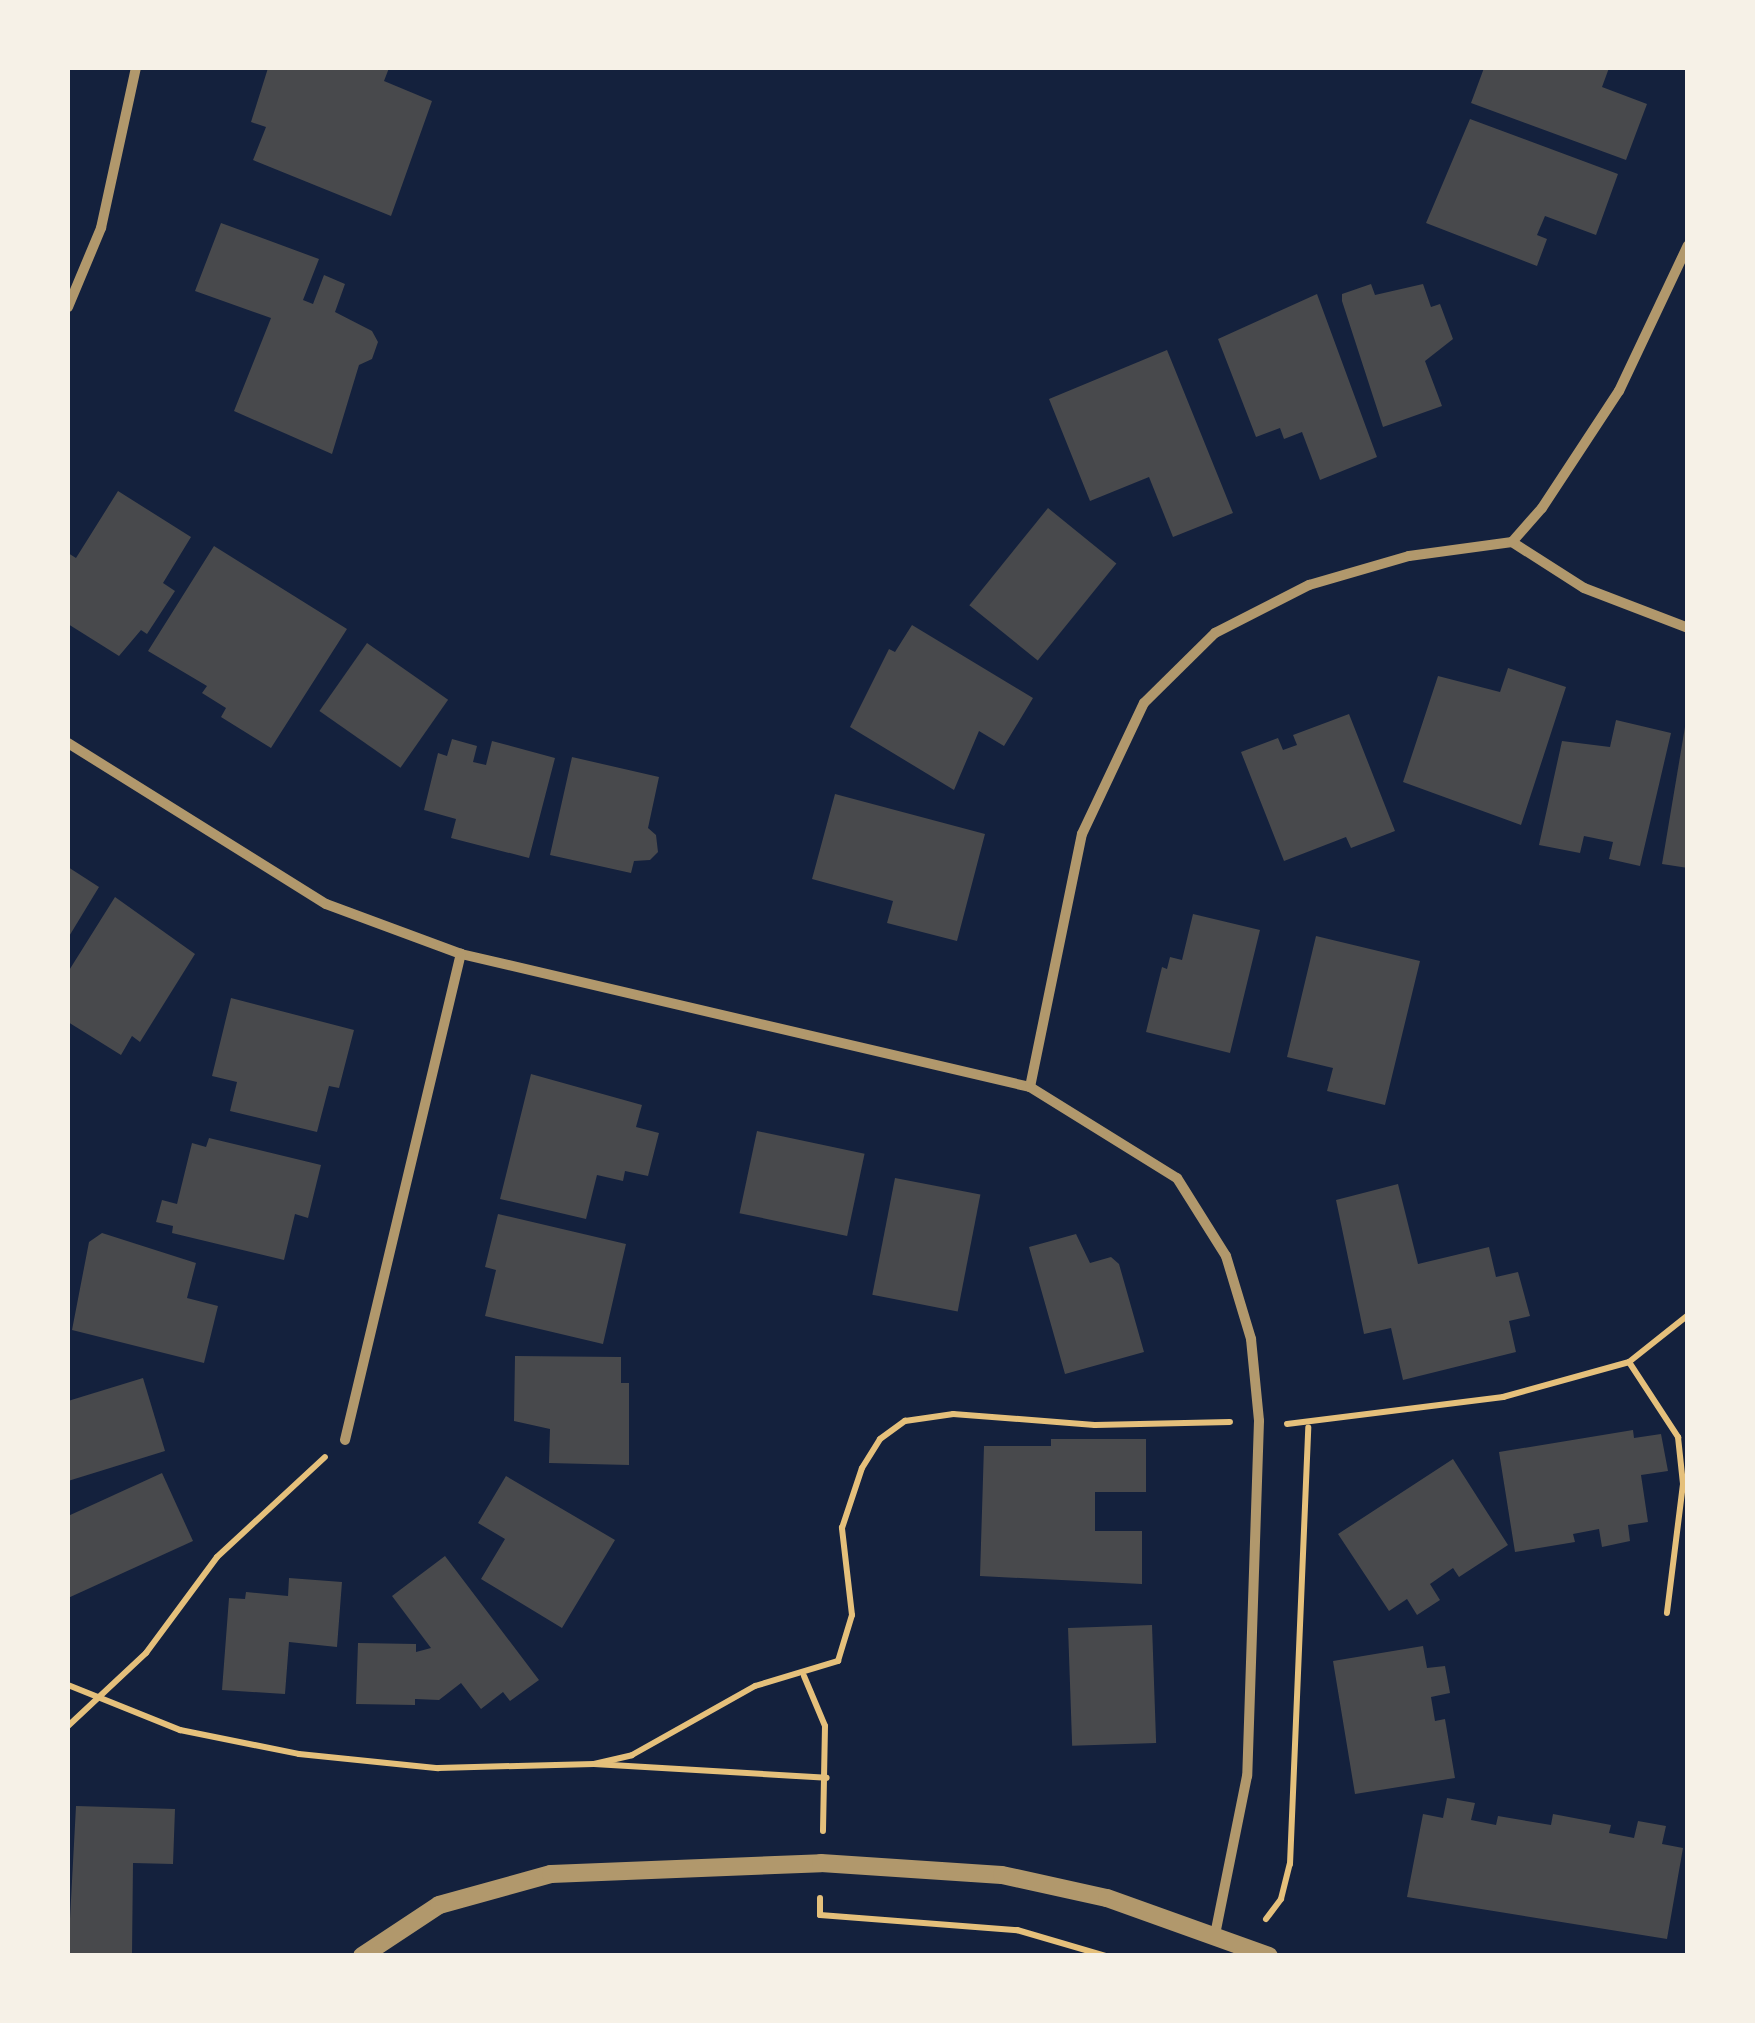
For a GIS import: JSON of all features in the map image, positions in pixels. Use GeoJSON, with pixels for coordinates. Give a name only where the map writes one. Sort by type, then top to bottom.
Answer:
{"type":"FeatureCollection","features":[{"type":"Feature","properties":{"kind":"street"},"geometry":{"type":"LineString","coordinates":[[68,307],[100,228],[136,68]]}},
{"type":"Feature","properties":{"kind":"street"},"geometry":{"type":"LineString","coordinates":[[1030,1086],[1082,834],[1136,718],[1175,667],[1215,633],[1263,606],[1358,567],[1512,542],[1542,508],[1620,391],[1688,245]]}},
{"type":"Feature","properties":{"kind":"street"},"geometry":{"type":"LineString","coordinates":[[1512,542],[1584,588],[1688,628]]}},
{"type":"Feature","properties":{"kind":"street"},"geometry":{"type":"LineString","coordinates":[[68,743],[326,904],[460,954],[1030,1086],[1176,1178],[1226,1256],[1251,1338],[1260,1422],[1246,1776],[1215,1934]]}},
{"type":"Feature","properties":{"kind":"street"},"geometry":{"type":"LineString","coordinates":[[345,1440],[460,954]]}},
{"type":"Feature","properties":{"kind":"street"},"geometry":{"type":"LineString","coordinates":[[362,1956],[439,1905],[552,1874],[820,1864],[1002,1875],[1106,1898],[1269,1956]]}},
{"type":"Feature","properties":{"kind":"path"},"geometry":{"type":"LineString","coordinates":[[594,1764],[632,1755],[755,1686],[838,1662],[852,1615],[842,1528],[862,1468],[880,1439],[906,1420],[952,1414],[1094,1425],[1260,1422],[1308,1426],[1503,1397],[1629,1362],[1688,1316]]}},
{"type":"Feature","properties":{"kind":"path"},"geometry":{"type":"LineString","coordinates":[[1629,1362],[1678,1437],[1683,1484],[1666,1613]]}},
{"type":"Feature","properties":{"kind":"path"},"geometry":{"type":"LineString","coordinates":[[1247,1946],[1281,1899],[1290,1864],[1308,1426]]}},
{"type":"Feature","properties":{"kind":"path"},"geometry":{"type":"LineString","coordinates":[[68,1726],[91,1700],[146,1653],[217,1557],[345,1440]]}},
{"type":"Feature","properties":{"kind":"path"},"geometry":{"type":"LineString","coordinates":[[68,1685],[91,1700],[180,1730],[299,1754],[438,1768],[594,1764],[827,1778]]}},
{"type":"Feature","properties":{"kind":"building"},"geometry":{"type":"Polygon","coordinates":[[[268,68],[389,68],[384,81],[432,101],[391,216],[253,160],[266,127],[251,122],[268,68]]]}},
{"type":"Feature","properties":{"kind":"building"},"geometry":{"type":"Polygon","coordinates":[[[1484,68],[1609,68],[1602,87],[1647,104],[1626,160],[1471,103],[1484,68]]]}},
{"type":"Feature","properties":{"kind":"building"},"geometry":{"type":"Polygon","coordinates":[[[1470,119],[1618,174],[1596,235],[1545,216],[1537,235],[1547,239],[1537,266],[1426,223],[1470,119]]]}},
{"type":"Feature","properties":{"kind":"building"},"geometry":{"type":"Polygon","coordinates":[[[221,223],[319,259],[303,300],[313,304],[324,275],[345,284],[335,312],[372,331],[378,342],[372,359],[359,365],[332,454],[234,411],[271,318],[195,291],[221,223]]]}},
{"type":"Feature","properties":{"kind":"building"},"geometry":{"type":"Polygon","coordinates":[[[1371,284],[1375,295],[1423,284],[1431,307],[1440,304],[1453,339],[1425,361],[1442,406],[1383,427],[1342,301],[1342,294],[1371,284]]]}},
{"type":"Feature","properties":{"kind":"building"},"geometry":{"type":"Polygon","coordinates":[[[1317,294],[1377,457],[1320,480],[1302,432],[1284,439],[1280,428],[1256,437],[1218,339],[1317,294]]]}},
{"type":"Feature","properties":{"kind":"building"},"geometry":{"type":"Polygon","coordinates":[[[1167,350],[1233,513],[1173,537],[1149,477],[1090,501],[1049,399],[1167,350]]]}},
{"type":"Feature","properties":{"kind":"building"},"geometry":{"type":"Polygon","coordinates":[[[118,491],[191,537],[163,583],[175,591],[147,634],[141,630],[119,656],[68,624],[68,553],[76,558],[118,491]]]}},
{"type":"Feature","properties":{"kind":"building"},"geometry":{"type":"Polygon","coordinates":[[[1048,508],[1116,563],[1038,661],[969,605],[1048,508]]]}},
{"type":"Feature","properties":{"kind":"building"},"geometry":{"type":"Polygon","coordinates":[[[214,546],[347,629],[271,748],[221,717],[226,708],[202,693],[207,686],[148,651],[214,546]]]}},
{"type":"Feature","properties":{"kind":"building"},"geometry":{"type":"Polygon","coordinates":[[[912,625],[1033,698],[1004,746],[979,731],[954,790],[850,727],[889,649],[895,652],[912,625]]]}},
{"type":"Feature","properties":{"kind":"building"},"geometry":{"type":"Polygon","coordinates":[[[367,643],[448,700],[400,768],[319,711],[367,643]]]}},
{"type":"Feature","properties":{"kind":"building"},"geometry":{"type":"Polygon","coordinates":[[[1508,668],[1566,687],[1521,825],[1403,782],[1438,676],[1500,692],[1508,668]]]}},
{"type":"Feature","properties":{"kind":"building"},"geometry":{"type":"Polygon","coordinates":[[[1349,714],[1395,831],[1351,848],[1346,837],[1284,861],[1241,752],[1278,738],[1283,750],[1297,745],[1293,735],[1349,714]]]}},
{"type":"Feature","properties":{"kind":"building"},"geometry":{"type":"Polygon","coordinates":[[[1616,720],[1671,733],[1640,866],[1609,859],[1613,842],[1584,836],[1580,853],[1539,845],[1562,741],[1610,747],[1616,720]]]}},
{"type":"Feature","properties":{"kind":"building"},"geometry":{"type":"Polygon","coordinates":[[[1685,727],[1688,728],[1688,868],[1662,864],[1685,727]]]}},
{"type":"Feature","properties":{"kind":"building"},"geometry":{"type":"Polygon","coordinates":[[[452,739],[477,746],[473,762],[486,765],[492,741],[555,758],[529,858],[451,838],[456,819],[424,810],[438,753],[447,756],[452,739]]]}},
{"type":"Feature","properties":{"kind":"building"},"geometry":{"type":"Polygon","coordinates":[[[572,757],[659,777],[648,828],[656,835],[658,852],[650,860],[634,861],[631,873],[550,855],[572,757]]]}},
{"type":"Feature","properties":{"kind":"building"},"geometry":{"type":"Polygon","coordinates":[[[835,794],[985,834],[957,941],[887,923],[893,901],[812,879],[835,794]]]}},
{"type":"Feature","properties":{"kind":"building"},"geometry":{"type":"Polygon","coordinates":[[[68,867],[99,887],[68,938],[68,867]]]}},
{"type":"Feature","properties":{"kind":"building"},"geometry":{"type":"Polygon","coordinates":[[[115,897],[195,954],[140,1042],[132,1036],[121,1055],[68,1022],[68,972],[115,897]]]}},
{"type":"Feature","properties":{"kind":"building"},"geometry":{"type":"Polygon","coordinates":[[[1193,914],[1260,930],[1230,1053],[1146,1032],[1162,967],[1167,969],[1170,957],[1182,960],[1193,914]]]}},
{"type":"Feature","properties":{"kind":"building"},"geometry":{"type":"Polygon","coordinates":[[[1316,936],[1420,961],[1385,1105],[1327,1091],[1333,1068],[1287,1057],[1316,936]]]}},
{"type":"Feature","properties":{"kind":"building"},"geometry":{"type":"Polygon","coordinates":[[[231,998],[354,1030],[339,1088],[329,1086],[317,1132],[230,1111],[237,1082],[212,1076],[231,998]]]}},
{"type":"Feature","properties":{"kind":"building"},"geometry":{"type":"Polygon","coordinates":[[[531,1074],[642,1105],[636,1127],[659,1133],[648,1176],[625,1171],[623,1181],[597,1175],[586,1219],[500,1199],[531,1074]]]}},
{"type":"Feature","properties":{"kind":"building"},"geometry":{"type":"Polygon","coordinates":[[[757,1131],[865,1154],[847,1236],[740,1213],[757,1131]]]}},
{"type":"Feature","properties":{"kind":"building"},"geometry":{"type":"Polygon","coordinates":[[[209,1138],[321,1165],[308,1218],[295,1214],[284,1260],[172,1233],[173,1226],[156,1222],[162,1200],[177,1204],[192,1143],[206,1147],[209,1138]]]}},
{"type":"Feature","properties":{"kind":"building"},"geometry":{"type":"Polygon","coordinates":[[[895,1178],[980,1195],[958,1311],[872,1295],[895,1178]]]}},
{"type":"Feature","properties":{"kind":"building"},"geometry":{"type":"Polygon","coordinates":[[[1398,1184],[1418,1264],[1489,1247],[1496,1277],[1518,1272],[1530,1316],[1509,1321],[1516,1352],[1403,1380],[1391,1328],[1364,1334],[1336,1200],[1398,1184]]]}},
{"type":"Feature","properties":{"kind":"building"},"geometry":{"type":"Polygon","coordinates":[[[498,1214],[626,1244],[603,1344],[485,1316],[496,1270],[485,1267],[498,1214]]]}},
{"type":"Feature","properties":{"kind":"building"},"geometry":{"type":"Polygon","coordinates":[[[102,1233],[196,1263],[187,1298],[218,1306],[204,1363],[72,1330],[89,1242],[102,1233]]]}},
{"type":"Feature","properties":{"kind":"building"},"geometry":{"type":"Polygon","coordinates":[[[1076,1234],[1090,1263],[1111,1257],[1119,1264],[1144,1352],[1065,1374],[1029,1247],[1076,1234]]]}},
{"type":"Feature","properties":{"kind":"building"},"geometry":{"type":"Polygon","coordinates":[[[515,1356],[621,1357],[621,1383],[629,1383],[629,1465],[549,1463],[550,1429],[514,1421],[515,1356]]]}},
{"type":"Feature","properties":{"kind":"building"},"geometry":{"type":"Polygon","coordinates":[[[143,1378],[165,1451],[68,1481],[68,1401],[143,1378]]]}},
{"type":"Feature","properties":{"kind":"building"},"geometry":{"type":"Polygon","coordinates":[[[1633,1430],[1634,1438],[1661,1434],[1668,1471],[1641,1475],[1648,1522],[1628,1525],[1630,1541],[1602,1547],[1599,1529],[1573,1534],[1575,1542],[1515,1552],[1499,1452],[1633,1430]]]}},
{"type":"Feature","properties":{"kind":"building"},"geometry":{"type":"Polygon","coordinates":[[[1051,1439],[1146,1439],[1146,1492],[1095,1492],[1095,1531],[1142,1531],[1142,1584],[980,1576],[984,1446],[1051,1446],[1051,1439]]]}},
{"type":"Feature","properties":{"kind":"building"},"geometry":{"type":"Polygon","coordinates":[[[1453,1459],[1508,1545],[1459,1577],[1453,1568],[1430,1584],[1440,1600],[1417,1615],[1407,1599],[1389,1611],[1338,1534],[1453,1459]]]}},
{"type":"Feature","properties":{"kind":"building"},"geometry":{"type":"Polygon","coordinates":[[[162,1473],[193,1541],[68,1598],[68,1516],[162,1473]]]}},
{"type":"Feature","properties":{"kind":"building"},"geometry":{"type":"Polygon","coordinates":[[[506,1476],[615,1540],[562,1628],[481,1579],[505,1539],[478,1523],[506,1476]]]}},
{"type":"Feature","properties":{"kind":"building"},"geometry":{"type":"Polygon","coordinates":[[[445,1556],[539,1680],[510,1701],[503,1692],[481,1709],[461,1683],[439,1700],[415,1699],[415,1705],[356,1704],[358,1643],[416,1644],[416,1652],[431,1648],[392,1596],[445,1556]]]}},
{"type":"Feature","properties":{"kind":"building"},"geometry":{"type":"Polygon","coordinates":[[[289,1578],[342,1582],[337,1647],[289,1642],[285,1694],[222,1690],[229,1598],[245,1599],[246,1592],[288,1596],[289,1578]]]}},
{"type":"Feature","properties":{"kind":"building"},"geometry":{"type":"Polygon","coordinates":[[[1152,1625],[1156,1743],[1072,1746],[1068,1628],[1152,1625]]]}},
{"type":"Feature","properties":{"kind":"building"},"geometry":{"type":"Polygon","coordinates":[[[1423,1646],[1427,1668],[1445,1666],[1450,1693],[1431,1697],[1435,1721],[1445,1719],[1455,1778],[1355,1794],[1333,1661],[1423,1646]]]}},
{"type":"Feature","properties":{"kind":"building"},"geometry":{"type":"Polygon","coordinates":[[[1447,1798],[1475,1803],[1471,1820],[1496,1825],[1498,1816],[1551,1825],[1553,1814],[1611,1825],[1609,1833],[1634,1838],[1638,1821],[1666,1826],[1662,1844],[1683,1848],[1667,1939],[1407,1897],[1423,1814],[1443,1818],[1447,1798]]]}},
{"type":"Feature","properties":{"kind":"building"},"geometry":{"type":"Polygon","coordinates":[[[76,1806],[175,1809],[173,1864],[133,1863],[132,1954],[68,1956],[76,1806]]]}}]}
